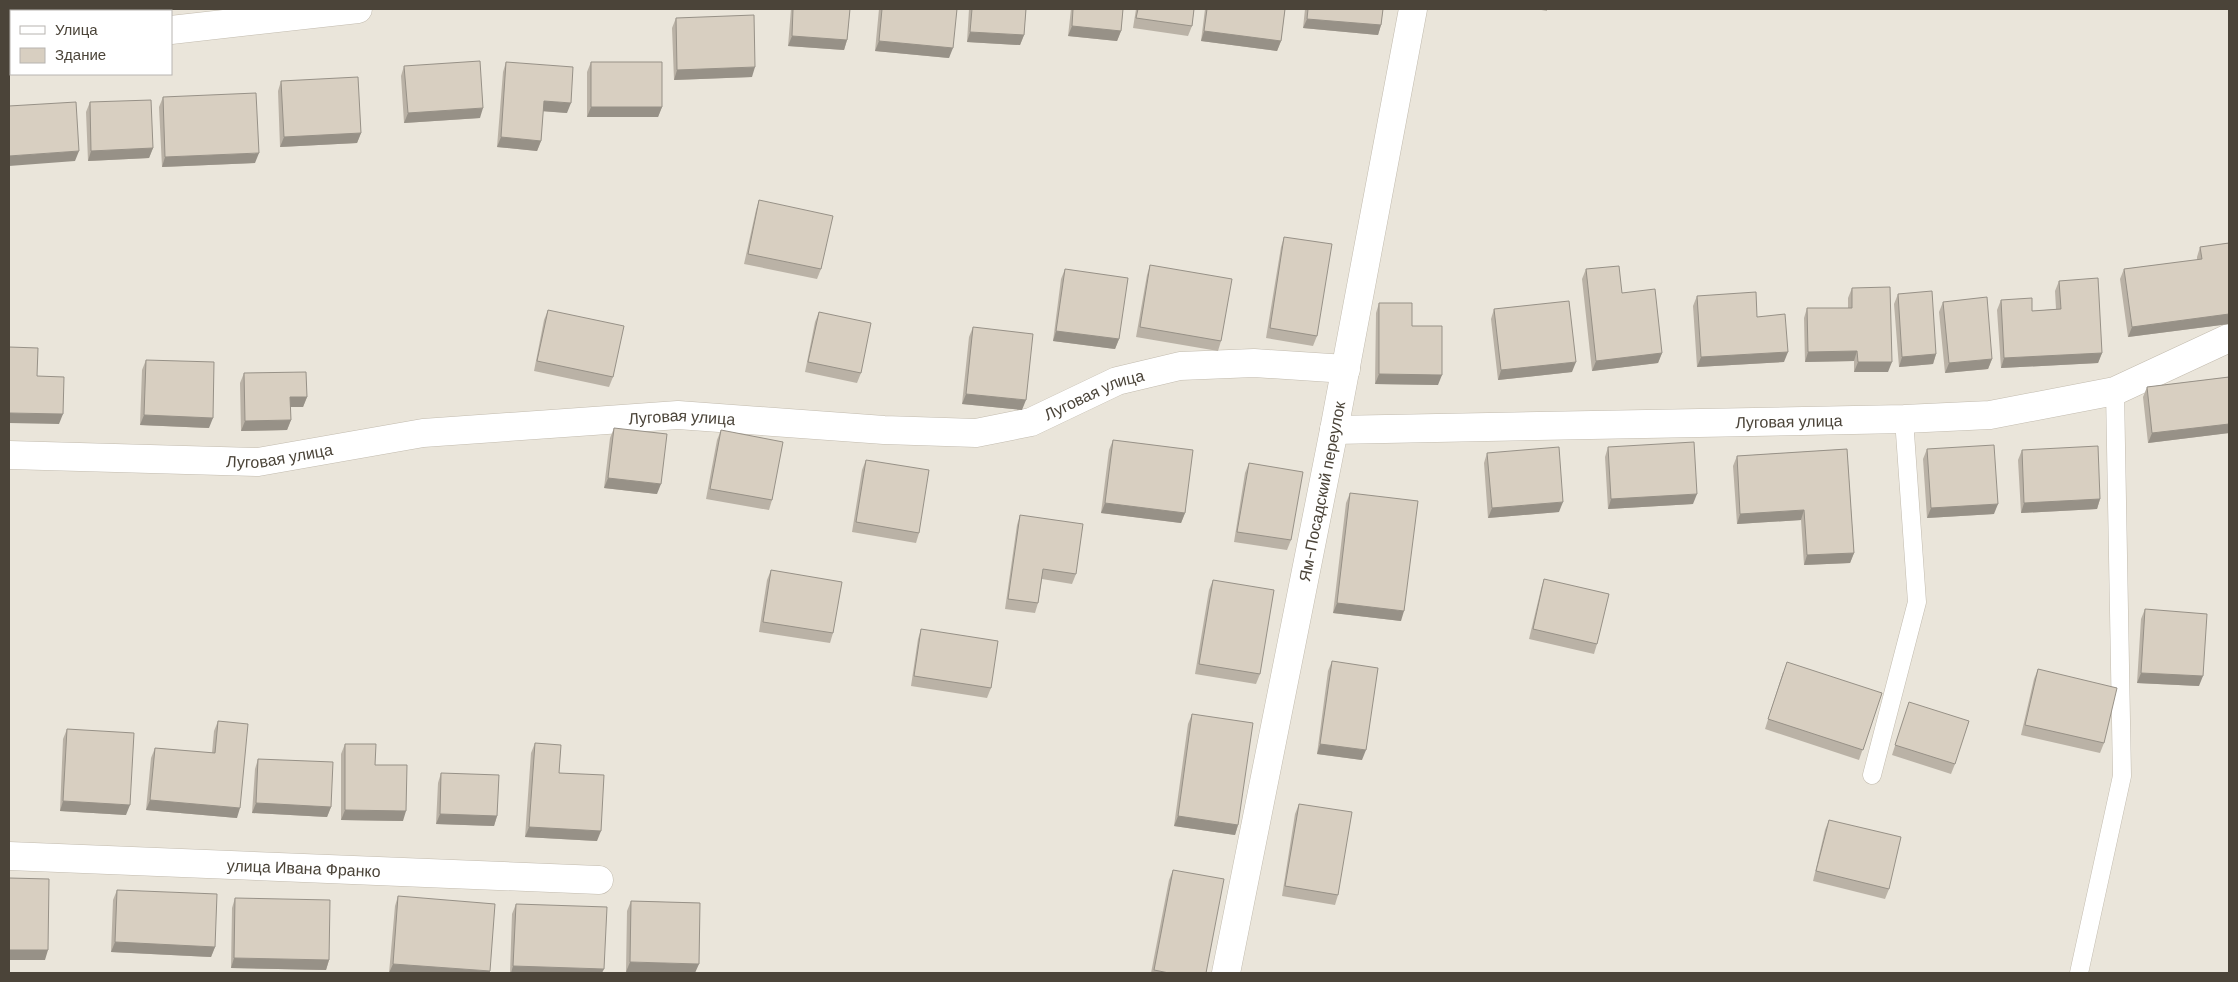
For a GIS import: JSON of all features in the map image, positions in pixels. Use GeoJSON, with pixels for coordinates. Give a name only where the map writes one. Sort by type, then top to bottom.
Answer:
{"type":"FeatureCollection","features":[{"type":"Feature","properties":{"kind":"street"},"geometry":{"type":"LineString","coordinates":[[172,30],[358,9]]}},
{"type":"Feature","properties":{"kind":"street","name":"Ям-Посадский переулок"},"geometry":{"type":"LineString","coordinates":[[1226,973],[1346,369],[1413,9]]}},
{"type":"Feature","properties":{"kind":"street","name":"Луговая улица"},"geometry":{"type":"LineString","coordinates":[[1334,430],[1904,419],[1990,415],[2115,391],[2229,338]]}},
{"type":"Feature","properties":{"kind":"street","name":"Луговая улица"},"geometry":{"type":"LineString","coordinates":[[9,456],[258,462],[423,433],[678,415],[884,430],[976,433],[1031,422],[1117,381],[1180,366],[1254,363],[1346,369]]}},
{"type":"Feature","properties":{"kind":"street","name":"улица Ивана Франко"},"geometry":{"type":"LineString","coordinates":[[9,856],[600,880]]}},
{"type":"Feature","properties":{"kind":"lane"},"geometry":{"type":"LineString","coordinates":[[2079,973],[2122,776],[2115,391]]}},
{"type":"Feature","properties":{"kind":"lane"},"geometry":{"type":"LineString","coordinates":[[1872,775],[1917,602],[1904,419]]}},
{"type":"Feature","properties":{"kind":"shaded area"},"geometry":{"type":"Polygon","coordinates":[[[9,9],[2229,9],[2229,973],[9,973],[9,9]]]}},
{"type":"Feature","properties":{"kind":"building"},"geometry":{"type":"Polygon","coordinates":[[[793,9],[850,9],[847,40],[792,36],[793,9]]]}},
{"type":"Feature","properties":{"kind":"building"},"geometry":{"type":"Polygon","coordinates":[[[882,9],[957,9],[953,48],[879,41],[882,9]]]}},
{"type":"Feature","properties":{"kind":"building"},"geometry":{"type":"Polygon","coordinates":[[[972,9],[1026,9],[1024,35],[970,32],[972,9]]]}},
{"type":"Feature","properties":{"kind":"building"},"geometry":{"type":"Polygon","coordinates":[[[1073,9],[1123,9],[1121,31],[1072,26],[1073,9]]]}},
{"type":"Feature","properties":{"kind":"building"},"geometry":{"type":"Polygon","coordinates":[[[1138,9],[1194,9],[1192,26],[1136,18],[1138,9]]]}},
{"type":"Feature","properties":{"kind":"building"},"geometry":{"type":"Polygon","coordinates":[[[1207,9],[1285,9],[1281,41],[1204,31],[1207,9]]]}},
{"type":"Feature","properties":{"kind":"building"},"geometry":{"type":"Polygon","coordinates":[[[1308,9],[1383,9],[1381,25],[1307,19],[1308,9]]]}},
{"type":"Feature","properties":{"kind":"building"},"geometry":{"type":"Polygon","coordinates":[[[754,15],[755,67],[677,70],[676,18],[754,15]]]}},
{"type":"Feature","properties":{"kind":"building"},"geometry":{"type":"Polygon","coordinates":[[[480,61],[483,108],[408,113],[404,66],[480,61]]]}},
{"type":"Feature","properties":{"kind":"building"},"geometry":{"type":"Polygon","coordinates":[[[506,62],[573,67],[571,103],[544,101],[541,141],[501,137],[506,62]]]}},
{"type":"Feature","properties":{"kind":"building"},"geometry":{"type":"Polygon","coordinates":[[[591,62],[662,62],[662,107],[591,107],[591,62]]]}},
{"type":"Feature","properties":{"kind":"building"},"geometry":{"type":"Polygon","coordinates":[[[358,77],[361,133],[284,137],[281,81],[358,77]]]}},
{"type":"Feature","properties":{"kind":"building"},"geometry":{"type":"Polygon","coordinates":[[[256,93],[259,153],[165,157],[163,97],[256,93]]]}},
{"type":"Feature","properties":{"kind":"building"},"geometry":{"type":"Polygon","coordinates":[[[151,100],[153,148],[91,151],[90,102],[151,100]]]}},
{"type":"Feature","properties":{"kind":"building"},"geometry":{"type":"Polygon","coordinates":[[[76,102],[79,151],[9,156],[9,106],[76,102]]]}},
{"type":"Feature","properties":{"kind":"building"},"geometry":{"type":"Polygon","coordinates":[[[759,200],[833,216],[821,269],[748,254],[759,200]]]}},
{"type":"Feature","properties":{"kind":"building"},"geometry":{"type":"Polygon","coordinates":[[[1284,237],[1332,244],[1317,336],[1270,328],[1284,237]]]}},
{"type":"Feature","properties":{"kind":"building"},"geometry":{"type":"Polygon","coordinates":[[[2229,243],[2229,314],[2132,327],[2124,269],[2202,259],[2200,247],[2229,243]]]}},
{"type":"Feature","properties":{"kind":"building"},"geometry":{"type":"Polygon","coordinates":[[[1150,265],[1232,279],[1221,341],[1140,327],[1150,265]]]}},
{"type":"Feature","properties":{"kind":"building"},"geometry":{"type":"Polygon","coordinates":[[[1619,266],[1622,293],[1655,289],[1662,353],[1596,361],[1586,269],[1619,266]]]}},
{"type":"Feature","properties":{"kind":"building"},"geometry":{"type":"Polygon","coordinates":[[[1065,269],[1128,278],[1119,339],[1056,331],[1065,269]]]}},
{"type":"Feature","properties":{"kind":"building"},"geometry":{"type":"Polygon","coordinates":[[[2098,278],[2102,353],[2004,358],[2001,300],[2032,298],[2032,311],[2061,309],[2059,281],[2098,278]]]}},
{"type":"Feature","properties":{"kind":"building"},"geometry":{"type":"Polygon","coordinates":[[[1890,287],[1892,362],[1858,362],[1857,351],[1808,352],[1807,308],[1852,308],[1852,288],[1890,287]]]}},
{"type":"Feature","properties":{"kind":"building"},"geometry":{"type":"Polygon","coordinates":[[[1932,291],[1936,354],[1902,357],[1898,294],[1932,291]]]}},
{"type":"Feature","properties":{"kind":"building"},"geometry":{"type":"Polygon","coordinates":[[[1756,292],[1757,317],[1785,314],[1788,352],[1701,357],[1697,296],[1756,292]]]}},
{"type":"Feature","properties":{"kind":"building"},"geometry":{"type":"Polygon","coordinates":[[[1987,297],[1992,359],[1949,363],[1943,302],[1987,297]]]}},
{"type":"Feature","properties":{"kind":"building"},"geometry":{"type":"Polygon","coordinates":[[[1569,301],[1576,362],[1501,370],[1494,309],[1569,301]]]}},
{"type":"Feature","properties":{"kind":"building"},"geometry":{"type":"Polygon","coordinates":[[[1379,303],[1412,303],[1412,326],[1442,326],[1442,375],[1379,374],[1379,303]]]}},
{"type":"Feature","properties":{"kind":"building"},"geometry":{"type":"Polygon","coordinates":[[[548,310],[624,326],[613,377],[537,361],[548,310]]]}},
{"type":"Feature","properties":{"kind":"building"},"geometry":{"type":"Polygon","coordinates":[[[819,312],[871,323],[861,373],[808,362],[819,312]]]}},
{"type":"Feature","properties":{"kind":"building"},"geometry":{"type":"Polygon","coordinates":[[[973,327],[1033,334],[1026,400],[966,394],[973,327]]]}},
{"type":"Feature","properties":{"kind":"building"},"geometry":{"type":"Polygon","coordinates":[[[9,347],[38,348],[37,376],[64,377],[63,414],[9,413],[9,347]]]}},
{"type":"Feature","properties":{"kind":"building"},"geometry":{"type":"Polygon","coordinates":[[[146,360],[214,362],[213,418],[144,415],[146,360]]]}},
{"type":"Feature","properties":{"kind":"building"},"geometry":{"type":"Polygon","coordinates":[[[306,372],[307,397],[290,397],[291,420],[245,421],[244,373],[306,372]]]}},
{"type":"Feature","properties":{"kind":"building"},"geometry":{"type":"Polygon","coordinates":[[[2229,377],[2229,424],[2152,433],[2147,387],[2229,377]]]}},
{"type":"Feature","properties":{"kind":"building"},"geometry":{"type":"Polygon","coordinates":[[[614,428],[667,434],[661,484],[608,478],[614,428]]]}},
{"type":"Feature","properties":{"kind":"building"},"geometry":{"type":"Polygon","coordinates":[[[721,430],[783,442],[772,500],[710,489],[721,430]]]}},
{"type":"Feature","properties":{"kind":"building"},"geometry":{"type":"Polygon","coordinates":[[[1113,440],[1193,450],[1185,513],[1105,503],[1113,440]]]}},
{"type":"Feature","properties":{"kind":"building"},"geometry":{"type":"Polygon","coordinates":[[[1694,442],[1697,494],[1611,499],[1608,447],[1694,442]]]}},
{"type":"Feature","properties":{"kind":"building"},"geometry":{"type":"Polygon","coordinates":[[[1994,445],[1998,504],[1931,508],[1927,449],[1994,445]]]}},
{"type":"Feature","properties":{"kind":"building"},"geometry":{"type":"Polygon","coordinates":[[[2098,446],[2100,499],[2024,503],[2022,450],[2098,446]]]}},
{"type":"Feature","properties":{"kind":"building"},"geometry":{"type":"Polygon","coordinates":[[[1559,447],[1563,502],[1492,508],[1487,453],[1559,447]]]}},
{"type":"Feature","properties":{"kind":"building"},"geometry":{"type":"Polygon","coordinates":[[[1847,449],[1854,553],[1807,555],[1804,510],[1740,514],[1737,456],[1847,449]]]}},
{"type":"Feature","properties":{"kind":"building"},"geometry":{"type":"Polygon","coordinates":[[[866,460],[929,470],[919,533],[856,522],[866,460]]]}},
{"type":"Feature","properties":{"kind":"building"},"geometry":{"type":"Polygon","coordinates":[[[1249,463],[1303,472],[1291,540],[1237,532],[1249,463]]]}},
{"type":"Feature","properties":{"kind":"building"},"geometry":{"type":"Polygon","coordinates":[[[1350,493],[1418,501],[1404,611],[1337,603],[1350,493]]]}},
{"type":"Feature","properties":{"kind":"building"},"geometry":{"type":"Polygon","coordinates":[[[1020,515],[1083,524],[1076,574],[1043,569],[1038,603],[1008,599],[1020,515]]]}},
{"type":"Feature","properties":{"kind":"building"},"geometry":{"type":"Polygon","coordinates":[[[771,570],[842,582],[833,633],[763,622],[771,570]]]}},
{"type":"Feature","properties":{"kind":"building"},"geometry":{"type":"Polygon","coordinates":[[[1544,579],[1609,594],[1597,644],[1533,629],[1544,579]]]}},
{"type":"Feature","properties":{"kind":"building"},"geometry":{"type":"Polygon","coordinates":[[[1213,580],[1274,590],[1260,674],[1199,664],[1213,580]]]}},
{"type":"Feature","properties":{"kind":"building"},"geometry":{"type":"Polygon","coordinates":[[[2145,609],[2207,614],[2203,676],[2141,673],[2145,609]]]}},
{"type":"Feature","properties":{"kind":"building"},"geometry":{"type":"Polygon","coordinates":[[[921,629],[998,641],[991,688],[914,676],[921,629]]]}},
{"type":"Feature","properties":{"kind":"building"},"geometry":{"type":"Polygon","coordinates":[[[1332,661],[1378,668],[1366,750],[1320,744],[1332,661]]]}},
{"type":"Feature","properties":{"kind":"building"},"geometry":{"type":"Polygon","coordinates":[[[1787,662],[1882,693],[1863,750],[1768,719],[1787,662]]]}},
{"type":"Feature","properties":{"kind":"building"},"geometry":{"type":"Polygon","coordinates":[[[2038,669],[2117,688],[2104,743],[2025,725],[2038,669]]]}},
{"type":"Feature","properties":{"kind":"building"},"geometry":{"type":"Polygon","coordinates":[[[1909,702],[1969,721],[1955,764],[1895,745],[1909,702]]]}},
{"type":"Feature","properties":{"kind":"building"},"geometry":{"type":"Polygon","coordinates":[[[1192,714],[1253,723],[1238,825],[1178,816],[1192,714]]]}},
{"type":"Feature","properties":{"kind":"building"},"geometry":{"type":"Polygon","coordinates":[[[218,721],[248,724],[240,808],[150,800],[155,748],[215,753],[218,721]]]}},
{"type":"Feature","properties":{"kind":"building"},"geometry":{"type":"Polygon","coordinates":[[[67,729],[134,733],[130,805],[63,801],[67,729]]]}},
{"type":"Feature","properties":{"kind":"building"},"geometry":{"type":"Polygon","coordinates":[[[535,743],[561,745],[559,773],[604,775],[601,831],[529,827],[535,743]]]}},
{"type":"Feature","properties":{"kind":"building"},"geometry":{"type":"Polygon","coordinates":[[[345,744],[376,744],[375,765],[407,765],[406,811],[345,810],[345,744]]]}},
{"type":"Feature","properties":{"kind":"building"},"geometry":{"type":"Polygon","coordinates":[[[258,759],[333,762],[331,807],[256,803],[258,759]]]}},
{"type":"Feature","properties":{"kind":"building"},"geometry":{"type":"Polygon","coordinates":[[[441,773],[499,775],[497,816],[440,814],[441,773]]]}},
{"type":"Feature","properties":{"kind":"building"},"geometry":{"type":"Polygon","coordinates":[[[1299,804],[1352,812],[1338,895],[1285,886],[1299,804]]]}},
{"type":"Feature","properties":{"kind":"building"},"geometry":{"type":"Polygon","coordinates":[[[1829,820],[1901,837],[1889,889],[1816,871],[1829,820]]]}},
{"type":"Feature","properties":{"kind":"building"},"geometry":{"type":"Polygon","coordinates":[[[1173,870],[1224,879],[1206,973],[1169,973],[1154,970],[1173,870]]]}},
{"type":"Feature","properties":{"kind":"building"},"geometry":{"type":"Polygon","coordinates":[[[9,878],[49,879],[48,950],[9,950],[9,878]]]}},
{"type":"Feature","properties":{"kind":"building"},"geometry":{"type":"Polygon","coordinates":[[[117,890],[217,894],[215,947],[115,942],[117,890]]]}},
{"type":"Feature","properties":{"kind":"building"},"geometry":{"type":"Polygon","coordinates":[[[398,896],[495,904],[490,971],[393,964],[398,896]]]}},
{"type":"Feature","properties":{"kind":"building"},"geometry":{"type":"Polygon","coordinates":[[[235,898],[330,900],[329,960],[234,958],[235,898]]]}},
{"type":"Feature","properties":{"kind":"building"},"geometry":{"type":"Polygon","coordinates":[[[631,901],[700,903],[699,964],[630,962],[631,901]]]}},
{"type":"Feature","properties":{"kind":"building"},"geometry":{"type":"Polygon","coordinates":[[[516,904],[607,907],[604,969],[513,966],[516,904]]]}}]}
